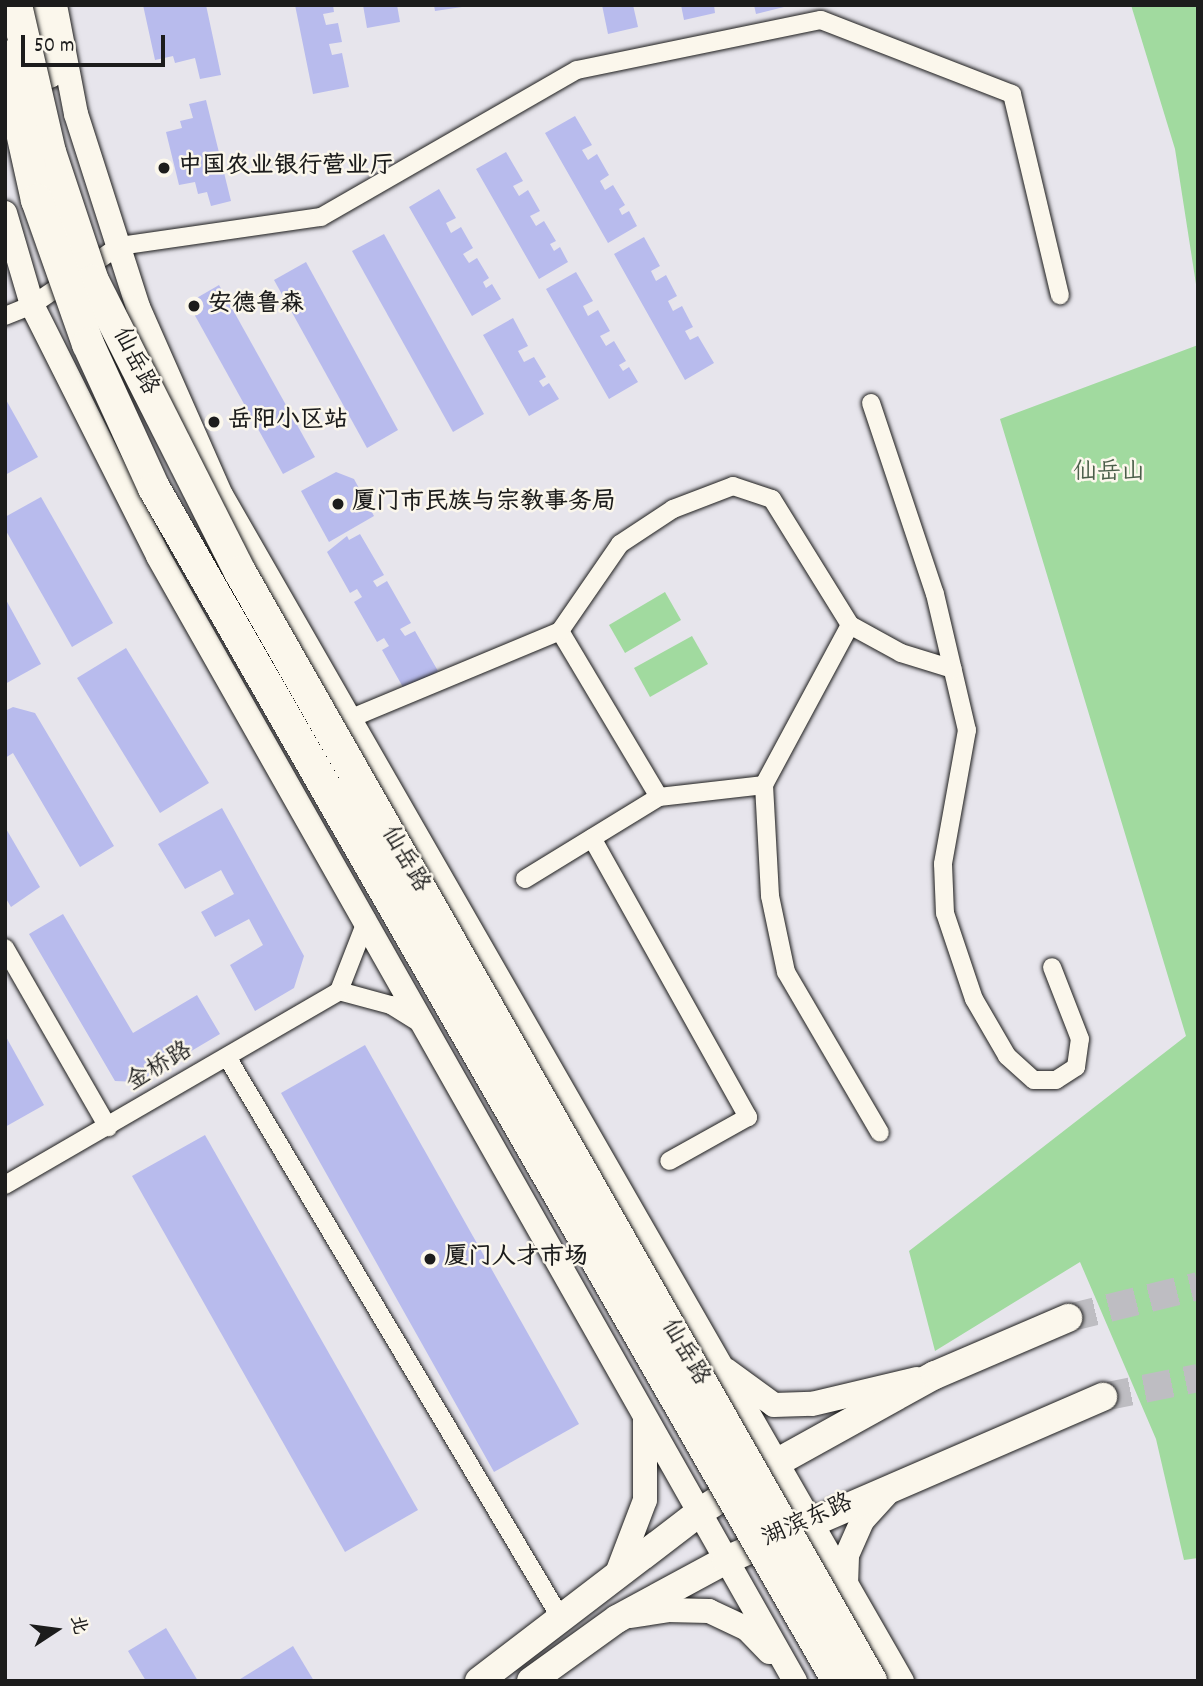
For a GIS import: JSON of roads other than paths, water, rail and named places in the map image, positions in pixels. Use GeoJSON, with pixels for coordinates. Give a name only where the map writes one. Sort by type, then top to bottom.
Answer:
{"type":"FeatureCollection","features":[{"type":"Feature","properties":{"kind":"highway","name":"仙岳路"},"geometry":{"type":"LineString","coordinates":[[16,5],[50,152],[93,281],[240,572],[871,1681]]}},
{"type":"Feature","properties":{"kind":"highway"},"geometry":{"type":"LineString","coordinates":[[33,5],[89,216],[163,421]]}},
{"type":"Feature","properties":{"kind":"highway","name":"仙岳路"},"geometry":{"type":"LineString","coordinates":[[5,56],[37,200],[88,344],[154,488],[838,1681]]}},
{"type":"Feature","properties":{"kind":"highway"},"geometry":{"type":"LineString","coordinates":[[5,122],[13,154],[37,200]]}},
{"type":"Feature","properties":{"kind":"main road"},"geometry":{"type":"LineString","coordinates":[[55,5],[76,114],[138,307],[221,495],[902,1681]]}},
{"type":"Feature","properties":{"kind":"main road"},"geometry":{"type":"LineString","coordinates":[[5,213],[32,305],[158,556],[367,919],[794,1679]]}},
{"type":"Feature","properties":{"kind":"main road"},"geometry":{"type":"LineString","coordinates":[[479,1681],[701,1511],[776,1463],[935,1375],[1068,1318]]}},
{"type":"Feature","properties":{"kind":"main road"},"geometry":{"type":"LineString","coordinates":[[719,1365],[774,1405],[812,1404],[935,1375]]}},
{"type":"Feature","properties":{"kind":"main road","name":"湖滨东路"},"geometry":{"type":"LineString","coordinates":[[531,1681],[617,1619],[726,1560],[808,1521],[1103,1397]]}},
{"type":"Feature","properties":{"kind":"main road"},"geometry":{"type":"LineString","coordinates":[[616,1576],[645,1500],[649,1469],[645,1410]]}},
{"type":"Feature","properties":{"kind":"main road"},"geometry":{"type":"LineString","coordinates":[[846,1586],[847,1555],[862,1521],[892,1486]]}},
{"type":"Feature","properties":{"kind":"main road"},"geometry":{"type":"LineString","coordinates":[[617,1619],[667,1610],[709,1611],[747,1629],[794,1679]]}},
{"type":"Feature","properties":{"kind":"street"},"geometry":{"type":"LineString","coordinates":[[5,316],[32,305],[119,246],[321,217],[577,70],[821,20],[1012,94],[1060,295]]}},
{"type":"Feature","properties":{"kind":"street"},"geometry":{"type":"LineString","coordinates":[[871,403],[935,594],[967,730],[943,864],[945,913],[974,999],[1007,1056],[1034,1080],[1056,1080],[1076,1067],[1080,1039],[1052,967]]}},
{"type":"Feature","properties":{"kind":"street"},"geometry":{"type":"LineString","coordinates":[[349,719],[560,631],[620,544],[673,509],[733,486],[772,499],[850,625],[901,653],[953,669]]}},
{"type":"Feature","properties":{"kind":"street"},"geometry":{"type":"LineString","coordinates":[[850,625],[764,785],[770,895],[786,972],[880,1133]]}},
{"type":"Feature","properties":{"kind":"street"},"geometry":{"type":"LineString","coordinates":[[560,631],[659,797]]}},
{"type":"Feature","properties":{"kind":"street"},"geometry":{"type":"LineString","coordinates":[[525,879],[659,797],[764,785]]}},
{"type":"Feature","properties":{"kind":"street"},"geometry":{"type":"LineString","coordinates":[[592,838],[748,1117],[669,1161]]}},
{"type":"Feature","properties":{"kind":"street"},"geometry":{"type":"LineString","coordinates":[[367,919],[339,991],[391,1005],[429,1029]]}},
{"type":"Feature","properties":{"kind":"street"},"geometry":{"type":"LineString","coordinates":[[5,948],[108,1127]]}},
{"type":"Feature","properties":{"kind":"street","name":"金桥路"},"geometry":{"type":"LineString","coordinates":[[5,1185],[339,991]]}},
{"type":"Feature","properties":{"kind":"street"},"geometry":{"type":"LineString","coordinates":[[228,1057],[562,1620]]}},
{"type":"Feature","properties":{"kind":"tunnel"},"geometry":{"type":"LineString","coordinates":[[1068,1318],[1198,1286]]}},
{"type":"Feature","properties":{"kind":"tunnel"},"geometry":{"type":"LineString","coordinates":[[1103,1397],[1198,1378]]}},
{"type":"Feature","properties":{"kind":"place","name":"中国农业银行营业厅"},"geometry":{"type":"Point","coordinates":[164,168]}},
{"type":"Feature","properties":{"kind":"place","name":"安德鲁森"},"geometry":{"type":"Point","coordinates":[194,306]}},
{"type":"Feature","properties":{"kind":"place","name":"岳阳小区站"},"geometry":{"type":"Point","coordinates":[214,422]}},
{"type":"Feature","properties":{"kind":"place","name":"厦门市民族与宗教事务局"},"geometry":{"type":"Point","coordinates":[338,504]}},
{"type":"Feature","properties":{"kind":"place","name":"厦门人才市场"},"geometry":{"type":"Point","coordinates":[430,1259]}},
{"type":"Feature","properties":{"kind":"park label","name":"仙岳山"},"geometry":{"type":"Point","coordinates":[1109,474]}}]}
